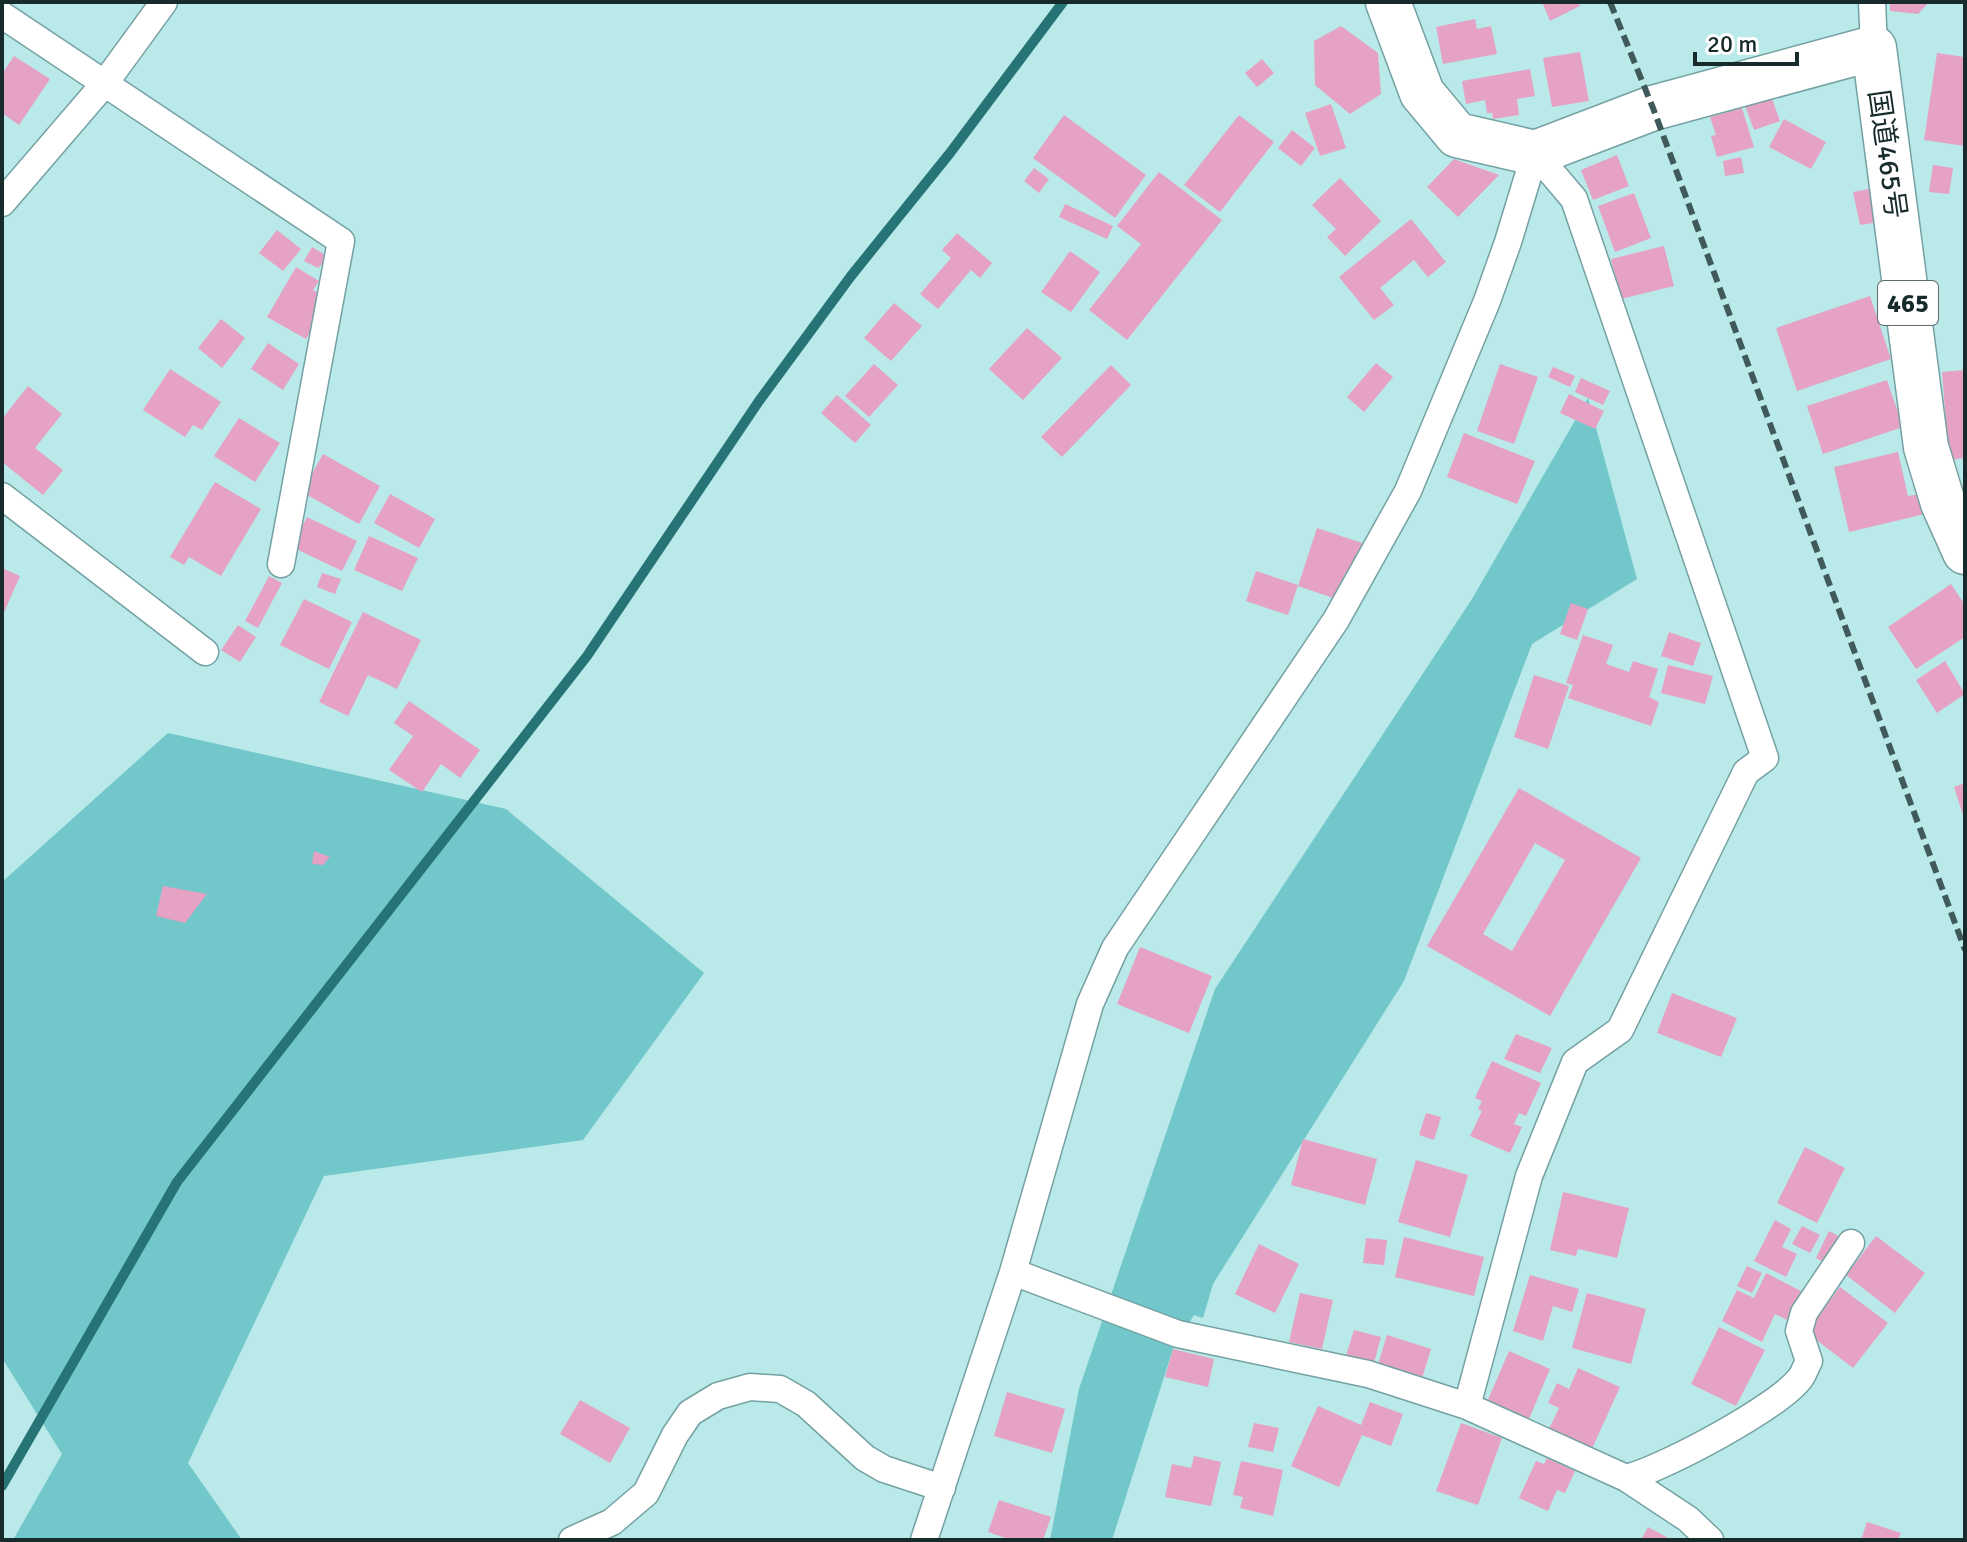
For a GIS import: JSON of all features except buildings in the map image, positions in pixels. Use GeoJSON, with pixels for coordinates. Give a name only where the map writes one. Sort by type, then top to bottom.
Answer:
{"type":"FeatureCollection","features":[{"type":"Feature","properties":{"kind":"highway"},"geometry":{"type":"LineString","coordinates":[[1388,2],[1422,93],[1457,135],[1535,153]]}},
{"type":"Feature","properties":{"kind":"highway","name":"国道465号"},"geometry":{"type":"LineString","coordinates":[[1535,153],[1653,108],[1874,48],[1926,447],[1943,503],[1965,552]]}},
{"type":"Feature","properties":{"kind":"street"},"geometry":{"type":"LineString","coordinates":[[2,203],[105,83],[164,2]]}},
{"type":"Feature","properties":{"kind":"street"},"geometry":{"type":"LineString","coordinates":[[1872,2],[1874,48]]}},
{"type":"Feature","properties":{"kind":"street"},"geometry":{"type":"LineString","coordinates":[[2,15],[341,241],[281,564]]}},
{"type":"Feature","properties":{"kind":"street"},"geometry":{"type":"LineString","coordinates":[[924,1540],[1013,1272],[1090,1004],[1115,948],[1336,620],[1408,491],[1487,301],[1535,153]]}},
{"type":"Feature","properties":{"kind":"street"},"geometry":{"type":"LineString","coordinates":[[1467,1406],[1529,1176],[1575,1062],[1620,1030],[1746,772],[1765,758],[1574,199],[1535,153]]}},
{"type":"Feature","properties":{"kind":"street"},"geometry":{"type":"LineString","coordinates":[[2,496],[205,652]]}},
{"type":"Feature","properties":{"kind":"street"},"geometry":{"type":"LineString","coordinates":[[1626,1478],[1642,1474],[1698,1447],[1779,1397],[1801,1378],[1809,1361],[1799,1331],[1804,1313],[1851,1243]]}},
{"type":"Feature","properties":{"kind":"street"},"geometry":{"type":"LineString","coordinates":[[1013,1272],[1178,1334],[1368,1374],[1467,1406],[1626,1478],[1688,1519],[1710,1540]]}},
{"type":"Feature","properties":{"kind":"street"},"geometry":{"type":"LineString","coordinates":[[572,1540],[612,1522],[646,1493],[675,1435],[690,1413],[718,1396],[750,1387],[780,1389],[806,1404],[865,1458],[884,1469],[942,1488]]}},
{"type":"Feature","properties":{"kind":"shaded area"},"geometry":{"type":"Polygon","coordinates":[[[1588,398],[1637,579],[1532,644],[1404,981],[1213,1284],[1203,1318],[1194,1315],[1173,1349],[1112,1540],[1050,1540],[1079,1389],[1215,989],[1472,599],[1588,398]]]}},
{"type":"Feature","properties":{"kind":"shaded area"},"geometry":{"type":"Polygon","coordinates":[[[168,733],[506,809],[704,973],[583,1140],[324,1176],[188,1463],[242,1540],[13,1540],[62,1454],[2,1358],[2,882],[168,733]]]}},
{"type":"Feature","properties":{"kind":"waterway"},"geometry":{"type":"LineString","coordinates":[[2,1486],[177,1182],[587,656],[759,401],[851,276],[950,153],[1063,2]]}},
{"type":"Feature","properties":{"kind":"railway"},"geometry":{"type":"LineString","coordinates":[[1610,2],[1653,108],[1965,950]]}}]}
